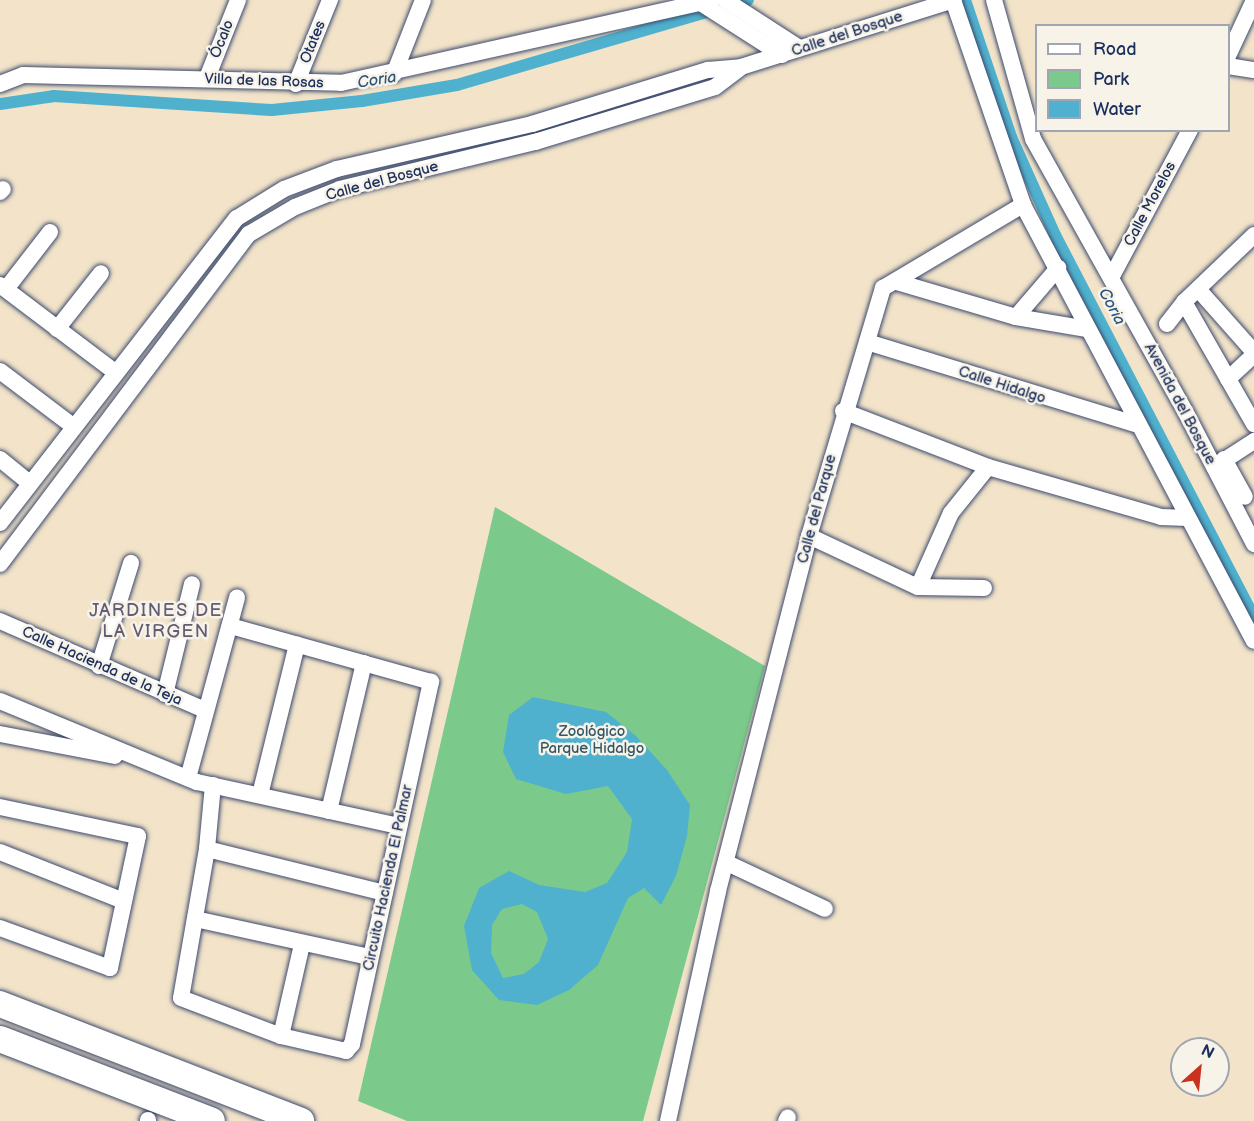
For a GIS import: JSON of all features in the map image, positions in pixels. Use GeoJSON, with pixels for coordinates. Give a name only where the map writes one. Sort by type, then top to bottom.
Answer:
{"type":"FeatureCollection","features":[{"type":"Feature","properties":{"kind":"highway"},"geometry":{"type":"LineString","coordinates":[[0,1004],[301,1121]]}},
{"type":"Feature","properties":{"kind":"highway"},"geometry":{"type":"LineString","coordinates":[[0,1039],[212,1121]]}},
{"type":"Feature","properties":{"kind":"street","name":"Ócalo"},"geometry":{"type":"LineString","coordinates":[[207,78],[238,0]]}},
{"type":"Feature","properties":{"kind":"street","name":"Otates"},"geometry":{"type":"LineString","coordinates":[[296,84],[330,0]]}},
{"type":"Feature","properties":{"kind":"street"},"geometry":{"type":"LineString","coordinates":[[394,74],[423,0]]}},
{"type":"Feature","properties":{"kind":"street"},"geometry":{"type":"LineString","coordinates":[[953,0],[1023,205],[1254,640]]}},
{"type":"Feature","properties":{"kind":"street","name":"Calle del Bosque"},"geometry":{"type":"LineString","coordinates":[[0,523],[73,426],[237,218],[284,189],[337,169],[532,124],[708,70],[741,68],[782,55],[798,47],[953,0]]}},
{"type":"Feature","properties":{"kind":"street","name":"Avenida del Bosque"},"geometry":{"type":"LineString","coordinates":[[994,0],[1033,139],[1219,463],[1245,497],[1254,544]]}},
{"type":"Feature","properties":{"kind":"street"},"geometry":{"type":"LineString","coordinates":[[1230,52],[1254,0]]}},
{"type":"Feature","properties":{"kind":"street"},"geometry":{"type":"LineString","coordinates":[[727,2],[798,47]]}},
{"type":"Feature","properties":{"kind":"street","name":"Villa de las Rosas"},"geometry":{"type":"LineString","coordinates":[[0,84],[23,75],[207,78],[296,84],[341,83],[394,74],[704,3]]}},
{"type":"Feature","properties":{"kind":"street"},"geometry":{"type":"LineString","coordinates":[[704,3],[782,55]]}},
{"type":"Feature","properties":{"kind":"street"},"geometry":{"type":"LineString","coordinates":[[1230,66],[1254,70]]}},
{"type":"Feature","properties":{"kind":"street","name":"Calle del Bosque"},"geometry":{"type":"LineString","coordinates":[[0,564],[249,234],[296,207],[340,189],[535,142],[715,87],[741,68]]}},
{"type":"Feature","properties":{"kind":"street","name":"Calle Morelos"},"geometry":{"type":"LineString","coordinates":[[1111,278],[1189,132]]}},
{"type":"Feature","properties":{"kind":"street","name":"Calle del Parque"},"geometry":{"type":"LineString","coordinates":[[668,1121],[718,891],[809,536],[843,411],[883,288],[897,282],[1023,205]]}},
{"type":"Feature","properties":{"kind":"street"},"geometry":{"type":"LineString","coordinates":[[50,231],[3,287],[115,372]]}},
{"type":"Feature","properties":{"kind":"street"},"geometry":{"type":"LineString","coordinates":[[1167,324],[1184,302],[1252,240]]}},
{"type":"Feature","properties":{"kind":"street"},"geometry":{"type":"LineString","coordinates":[[1016,317],[1058,268]]}},
{"type":"Feature","properties":{"kind":"street"},"geometry":{"type":"LineString","coordinates":[[57,329],[101,273]]}},
{"type":"Feature","properties":{"kind":"street"},"geometry":{"type":"LineString","coordinates":[[897,282],[1016,317],[1087,329]]}},
{"type":"Feature","properties":{"kind":"street"},"geometry":{"type":"LineString","coordinates":[[1198,289],[1254,354],[1228,379]]}},
{"type":"Feature","properties":{"kind":"street"},"geometry":{"type":"LineString","coordinates":[[1184,302],[1254,424]]}},
{"type":"Feature","properties":{"kind":"street","name":"Calle Hidalgo"},"geometry":{"type":"LineString","coordinates":[[867,342],[1138,425]]}},
{"type":"Feature","properties":{"kind":"street"},"geometry":{"type":"LineString","coordinates":[[0,372],[73,426]]}},
{"type":"Feature","properties":{"kind":"street"},"geometry":{"type":"LineString","coordinates":[[843,411],[988,467],[1161,517],[1188,518]]}},
{"type":"Feature","properties":{"kind":"street"},"geometry":{"type":"LineString","coordinates":[[1219,463],[1254,441]]}},
{"type":"Feature","properties":{"kind":"street"},"geometry":{"type":"LineString","coordinates":[[0,459],[30,483]]}},
{"type":"Feature","properties":{"kind":"street"},"geometry":{"type":"LineString","coordinates":[[918,587],[951,513],[988,467]]}},
{"type":"Feature","properties":{"kind":"street"},"geometry":{"type":"LineString","coordinates":[[809,536],[918,587],[984,588]]}},
{"type":"Feature","properties":{"kind":"street"},"geometry":{"type":"LineString","coordinates":[[99,666],[131,563]]}},
{"type":"Feature","properties":{"kind":"street"},"geometry":{"type":"LineString","coordinates":[[165,694],[192,584]]}},
{"type":"Feature","properties":{"kind":"street"},"geometry":{"type":"LineString","coordinates":[[188,778],[237,598]]}},
{"type":"Feature","properties":{"kind":"street","name":"Calle Hacienda de la Teja"},"geometry":{"type":"LineString","coordinates":[[0,621],[99,666],[205,710]]}},
{"type":"Feature","properties":{"kind":"street","name":"Circuito Hacienda El Palmar"},"geometry":{"type":"LineString","coordinates":[[213,785],[207,849],[182,998],[281,1036],[346,1050],[352,1044],[431,682],[230,626]]}},
{"type":"Feature","properties":{"kind":"street"},"geometry":{"type":"LineString","coordinates":[[260,795],[297,644]]}},
{"type":"Feature","properties":{"kind":"street"},"geometry":{"type":"LineString","coordinates":[[329,811],[364,663]]}},
{"type":"Feature","properties":{"kind":"street"},"geometry":{"type":"LineString","coordinates":[[0,701],[188,778],[399,826]]}},
{"type":"Feature","properties":{"kind":"street"},"geometry":{"type":"LineString","coordinates":[[0,734],[151,763]]}},
{"type":"Feature","properties":{"kind":"street"},"geometry":{"type":"LineString","coordinates":[[0,807],[138,836],[110,968],[0,928]]}},
{"type":"Feature","properties":{"kind":"street"},"geometry":{"type":"LineString","coordinates":[[207,849],[385,894]]}},
{"type":"Feature","properties":{"kind":"street"},"geometry":{"type":"LineString","coordinates":[[0,852],[124,901]]}},
{"type":"Feature","properties":{"kind":"street"},"geometry":{"type":"LineString","coordinates":[[727,863],[825,909]]}},
{"type":"Feature","properties":{"kind":"street"},"geometry":{"type":"LineString","coordinates":[[195,919],[370,957]]}},
{"type":"Feature","properties":{"kind":"street"},"geometry":{"type":"LineString","coordinates":[[281,1036],[302,944]]}},
{"type":"Feature","properties":{"kind":"green space","name":"Zoológico Parque Hidalgo"},"geometry":{"type":"Polygon","coordinates":[[[495,507],[765,666],[643,1121],[407,1121],[358,1101],[495,507]]]}},
{"type":"Feature","properties":{"kind":"water"},"geometry":{"type":"Polygon","coordinates":[[[533,697],[606,712],[636,736],[667,770],[690,805],[687,836],[676,876],[661,905],[644,888],[628,898],[598,965],[569,990],[537,1005],[499,1000],[472,970],[464,926],[479,888],[509,871],[539,885],[585,892],[607,883],[627,852],[632,819],[608,786],[566,794],[516,779],[503,752],[509,715],[533,697]],[[522,904],[502,909],[492,925],[491,953],[503,978],[524,974],[539,962],[548,939],[537,912],[522,904]]]}},
{"type":"Feature","properties":{"kind":"waterway","name":"Coria"},"geometry":{"type":"LineString","coordinates":[[0,104],[54,96],[272,110],[362,101],[457,85],[748,0]]}},
{"type":"Feature","properties":{"kind":"waterway","name":"Coria"},"geometry":{"type":"LineString","coordinates":[[965,0],[1011,137],[1055,235],[1254,617]]}},
{"type":"Feature","properties":{"kind":"district","name":"JARDINES DE LA VIRGEN"},"geometry":{"type":"Point","coordinates":[156,622]}}]}
